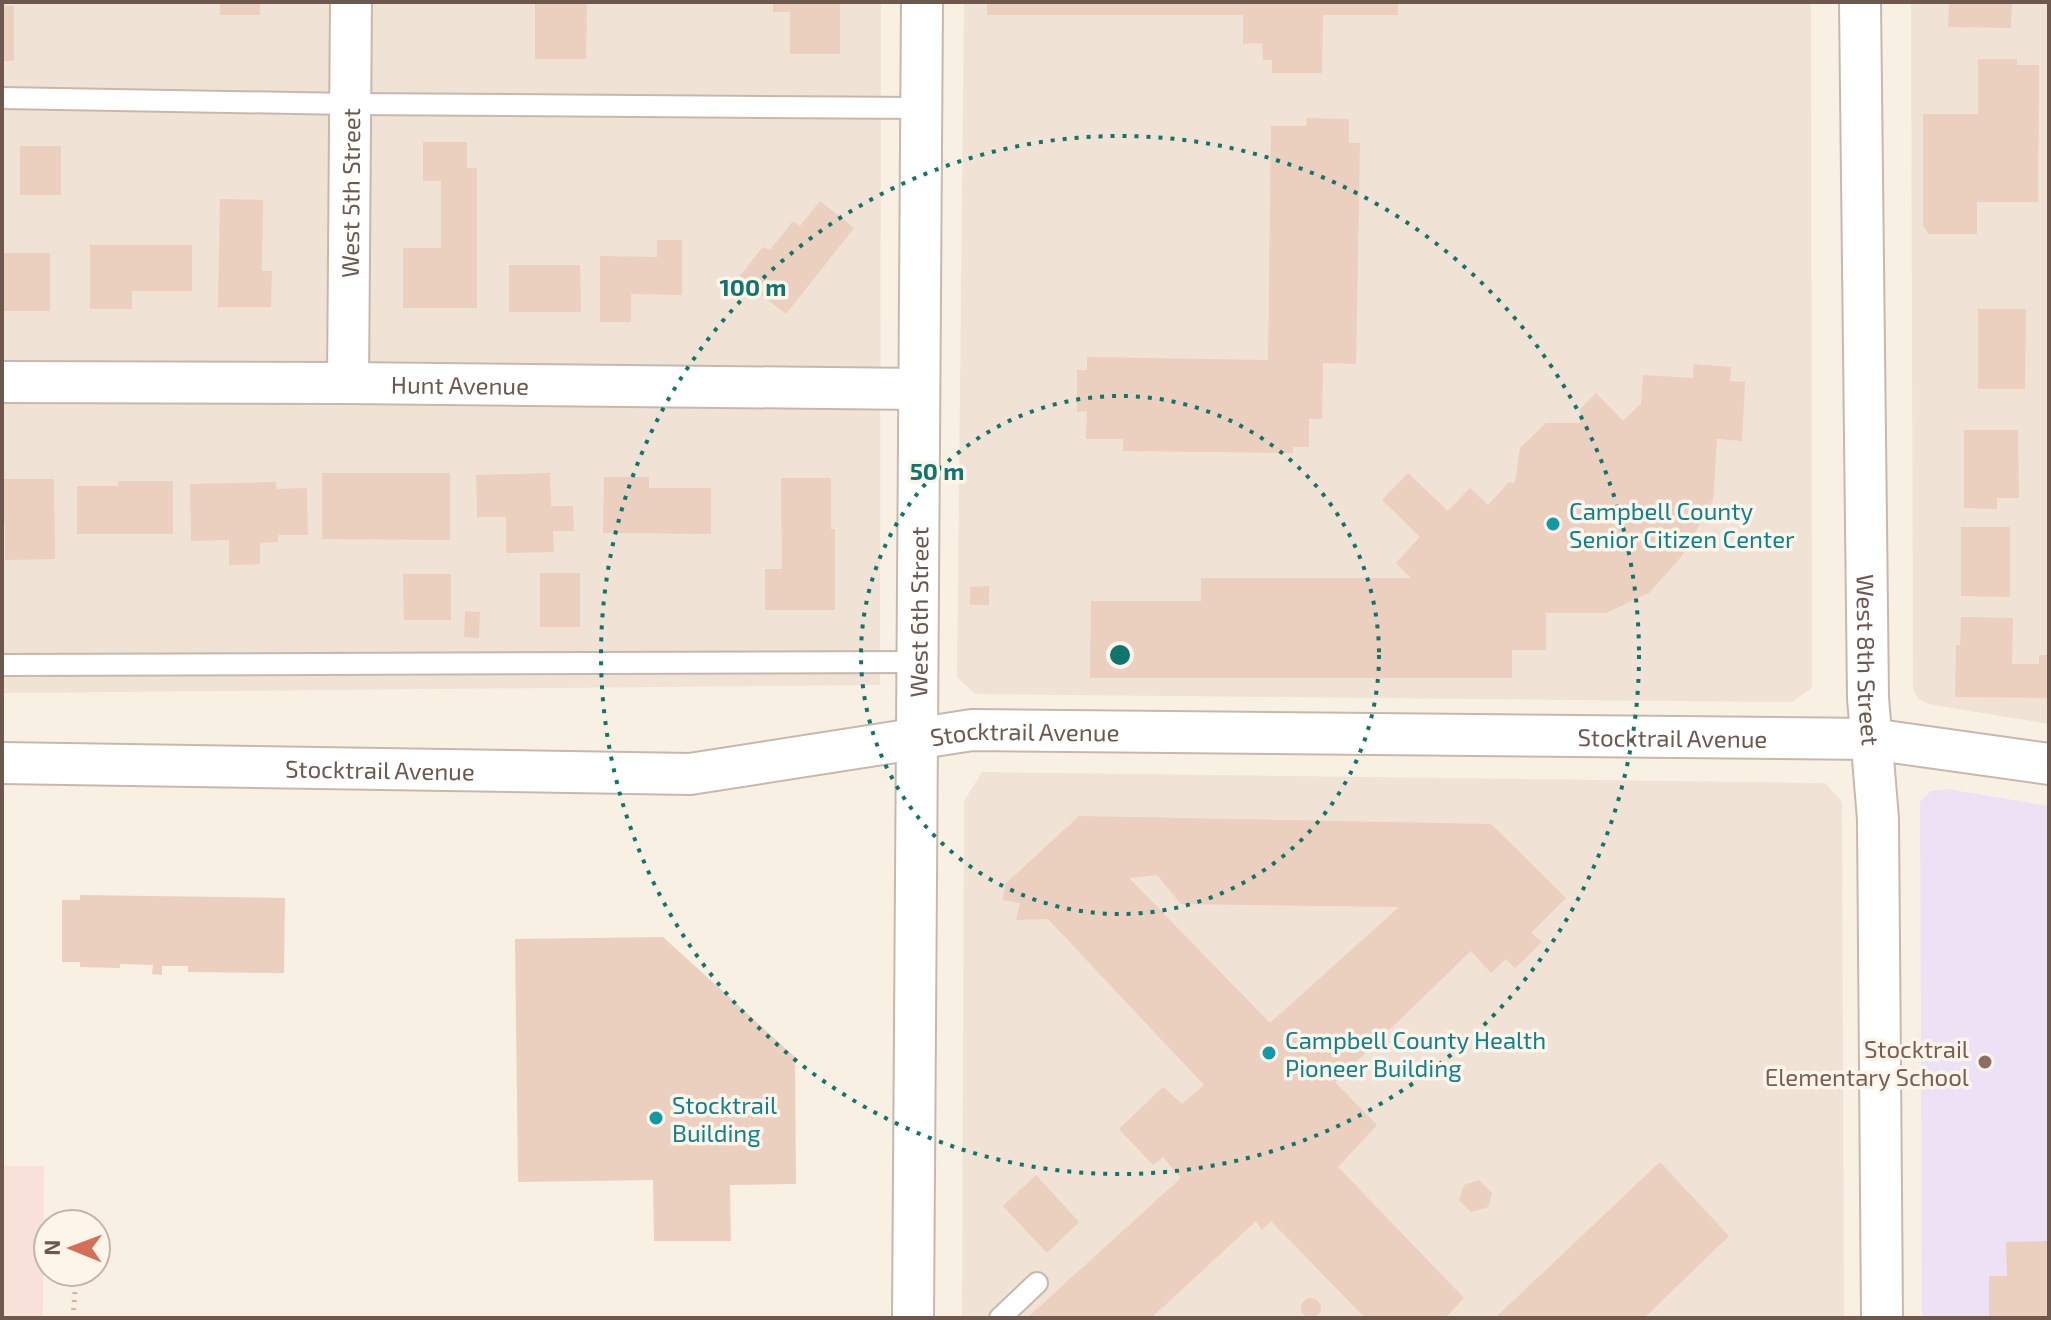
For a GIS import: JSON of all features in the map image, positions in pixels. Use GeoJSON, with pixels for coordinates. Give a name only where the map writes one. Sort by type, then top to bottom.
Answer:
{"type":"FeatureCollection","features":[{"type":"Feature","properties":{"kind":"street","name":"West 5th Street"},"geometry":{"type":"LineString","coordinates":[[348,383],[351,2]]}},
{"type":"Feature","properties":{"kind":"street","name":"West 6th Street"},"geometry":{"type":"LineString","coordinates":[[913,1318],[922,2]]}},
{"type":"Feature","properties":{"kind":"street","name":"West 8th Street"},"geometry":{"type":"LineString","coordinates":[[1860,2],[1868,698],[1878,819],[1882,1318]]}},
{"type":"Feature","properties":{"kind":"street","name":"Hunt Avenue"},"geometry":{"type":"LineString","coordinates":[[2,382],[918,389]]}},
{"type":"Feature","properties":{"kind":"street","name":"Stocktrail Avenue"},"geometry":{"type":"LineString","coordinates":[[2,763],[690,774],[972,730],[1871,739],[2049,764]]}},
{"type":"Feature","properties":{"kind":"lane"},"geometry":{"type":"LineString","coordinates":[[2,98],[921,108]]}},
{"type":"Feature","properties":{"kind":"lane"},"geometry":{"type":"LineString","coordinates":[[2,665],[917,662]]}},
{"type":"Feature","properties":{"kind":"lane"},"geometry":{"type":"LineString","coordinates":[[1000,1318],[1037,1283]]}},
{"type":"Feature","properties":{"kind":"path"},"geometry":{"type":"LineString","coordinates":[[73,1318],[75,1291]]}},
{"type":"Feature","properties":{"kind":"shaded area"},"geometry":{"type":"Polygon","coordinates":[[[2,2],[881,2],[880,685],[2,693],[2,2]]]}},
{"type":"Feature","properties":{"kind":"shaded area"},"geometry":{"type":"Polygon","coordinates":[[[964,2],[1811,2],[1812,688],[1792,702],[975,694],[957,677],[964,2]]]}},
{"type":"Feature","properties":{"kind":"shaded area"},"geometry":{"type":"Polygon","coordinates":[[[1911,2],[2049,2],[2049,724],[1928,704],[1918,699],[1913,688],[1911,2]]]}},
{"type":"Feature","properties":{"kind":"shaded area"},"geometry":{"type":"Polygon","coordinates":[[[982,772],[1825,783],[1842,802],[1844,1318],[962,1318],[964,801],[982,772]]]}},
{"type":"Feature","properties":{"kind":"shaded area","name":"Stocktrail Elementary School"},"geometry":{"type":"Polygon","coordinates":[[[1948,789],[2049,806],[2049,1318],[1922,1318],[1920,802],[1931,791],[1948,789]]]}},
{"type":"Feature","properties":{"kind":"shaded area"},"geometry":{"type":"Polygon","coordinates":[[[2,1166],[44,1166],[44,1208],[32,1208],[32,1288],[43,1288],[43,1318],[2,1318],[2,1166]]]}},
{"type":"Feature","properties":{"kind":"building"},"geometry":{"type":"Polygon","coordinates":[[[220,2],[260,2],[260,15],[220,15],[220,2]]]}},
{"type":"Feature","properties":{"kind":"building"},"geometry":{"type":"Polygon","coordinates":[[[535,2],[587,2],[586,59],[535,59],[535,2]]]}},
{"type":"Feature","properties":{"kind":"building"},"geometry":{"type":"Polygon","coordinates":[[[773,2],[840,2],[840,54],[790,54],[790,12],[773,12],[773,2]]]}},
{"type":"Feature","properties":{"kind":"building"},"geometry":{"type":"Polygon","coordinates":[[[987,2],[1398,2],[1398,15],[1323,15],[1322,73],[1272,73],[1272,60],[1263,60],[1262,43],[1243,44],[1243,15],[987,15],[987,2]]]}},
{"type":"Feature","properties":{"kind":"building"},"geometry":{"type":"Polygon","coordinates":[[[1949,2],[2012,2],[2011,28],[1948,27],[1949,2]]]}},
{"type":"Feature","properties":{"kind":"building"},"geometry":{"type":"Polygon","coordinates":[[[2,6],[14,6],[14,61],[2,61],[2,6]]]}},
{"type":"Feature","properties":{"kind":"building"},"geometry":{"type":"Polygon","coordinates":[[[1978,59],[2017,59],[2017,65],[2039,65],[2038,202],[1977,202],[1977,234],[1929,234],[1923,226],[1923,114],[1978,114],[1978,59]]]}},
{"type":"Feature","properties":{"kind":"building"},"geometry":{"type":"Polygon","coordinates":[[[1307,118],[1349,119],[1349,143],[1360,143],[1356,364],[1323,363],[1322,419],[1309,419],[1309,447],[1293,447],[1293,453],[1123,451],[1123,439],[1086,439],[1087,411],[1077,412],[1077,370],[1087,370],[1087,357],[1268,360],[1271,126],[1306,126],[1307,118]]]}},
{"type":"Feature","properties":{"kind":"building"},"geometry":{"type":"Polygon","coordinates":[[[423,142],[467,142],[467,168],[477,168],[477,308],[403,308],[403,248],[441,248],[441,181],[423,181],[423,142]]]}},
{"type":"Feature","properties":{"kind":"building"},"geometry":{"type":"Polygon","coordinates":[[[20,146],[61,146],[61,195],[20,195],[20,146]]]}},
{"type":"Feature","properties":{"kind":"building"},"geometry":{"type":"Polygon","coordinates":[[[220,199],[263,200],[262,271],[272,271],[271,307],[218,307],[220,199]]]}},
{"type":"Feature","properties":{"kind":"building"},"geometry":{"type":"Polygon","coordinates":[[[820,201],[854,228],[786,314],[739,277],[763,247],[770,250],[793,221],[800,226],[820,201]]]}},
{"type":"Feature","properties":{"kind":"building"},"geometry":{"type":"Polygon","coordinates":[[[657,240],[682,240],[682,295],[631,294],[631,322],[600,322],[600,256],[657,257],[657,240]]]}},
{"type":"Feature","properties":{"kind":"building"},"geometry":{"type":"Polygon","coordinates":[[[90,245],[192,245],[192,291],[132,291],[132,309],[90,309],[90,245]]]}},
{"type":"Feature","properties":{"kind":"building"},"geometry":{"type":"Polygon","coordinates":[[[2,253],[50,253],[50,311],[2,311],[2,253]]]}},
{"type":"Feature","properties":{"kind":"building"},"geometry":{"type":"Polygon","coordinates":[[[509,265],[580,265],[581,312],[509,312],[509,265]]]}},
{"type":"Feature","properties":{"kind":"building"},"geometry":{"type":"Polygon","coordinates":[[[1978,309],[2026,309],[2025,389],[1978,389],[1978,309]]]}},
{"type":"Feature","properties":{"kind":"building","name":"Campbell County Senior Citizen Center"},"geometry":{"type":"Polygon","coordinates":[[[1694,364],[1731,367],[1730,381],[1745,382],[1742,441],[1717,439],[1713,500],[1682,556],[1649,593],[1606,613],[1546,613],[1546,650],[1512,650],[1512,678],[1090,678],[1091,601],[1201,601],[1201,578],[1411,578],[1396,563],[1420,537],[1382,500],[1408,473],[1448,511],[1470,488],[1488,505],[1509,482],[1515,483],[1520,448],[1546,423],[1580,423],[1580,409],[1596,393],[1623,421],[1641,404],[1643,375],[1693,378],[1694,364]]]}},
{"type":"Feature","properties":{"kind":"building"},"geometry":{"type":"Polygon","coordinates":[[[1964,430],[2018,430],[2019,498],[1997,498],[1997,509],[1964,508],[1964,430]]]}},
{"type":"Feature","properties":{"kind":"building"},"geometry":{"type":"Polygon","coordinates":[[[322,473],[450,473],[450,540],[322,539],[322,473]]]}},
{"type":"Feature","properties":{"kind":"building"},"geometry":{"type":"Polygon","coordinates":[[[550,473],[551,506],[573,506],[574,531],[553,531],[554,552],[506,553],[506,517],[477,517],[476,475],[550,473]]]}},
{"type":"Feature","properties":{"kind":"building"},"geometry":{"type":"Polygon","coordinates":[[[604,477],[649,477],[649,488],[711,488],[711,534],[603,533],[604,477]]]}},
{"type":"Feature","properties":{"kind":"building"},"geometry":{"type":"Polygon","coordinates":[[[781,478],[831,478],[831,529],[835,529],[835,610],[765,610],[765,569],[782,569],[781,478]]]}},
{"type":"Feature","properties":{"kind":"building"},"geometry":{"type":"Polygon","coordinates":[[[2,479],[54,479],[55,559],[5,560],[2,479]]]}},
{"type":"Feature","properties":{"kind":"building"},"geometry":{"type":"Polygon","coordinates":[[[118,481],[173,481],[173,534],[77,534],[77,486],[118,486],[118,481]]]}},
{"type":"Feature","properties":{"kind":"building"},"geometry":{"type":"Polygon","coordinates":[[[276,482],[276,489],[307,488],[308,535],[278,535],[278,542],[260,543],[260,564],[229,565],[229,540],[191,541],[190,484],[276,482]]]}},
{"type":"Feature","properties":{"kind":"building"},"geometry":{"type":"Polygon","coordinates":[[[1961,527],[2010,527],[2010,597],[1961,596],[1961,527]]]}},
{"type":"Feature","properties":{"kind":"building"},"geometry":{"type":"Polygon","coordinates":[[[540,573],[580,573],[580,627],[540,627],[540,573]]]}},
{"type":"Feature","properties":{"kind":"building"},"geometry":{"type":"Polygon","coordinates":[[[403,574],[451,574],[451,620],[404,620],[403,574]]]}},
{"type":"Feature","properties":{"kind":"building"},"geometry":{"type":"Polygon","coordinates":[[[989,586],[989,605],[970,605],[970,587],[989,586]]]}},
{"type":"Feature","properties":{"kind":"building"},"geometry":{"type":"Polygon","coordinates":[[[465,611],[480,612],[479,638],[464,637],[465,611]]]}},
{"type":"Feature","properties":{"kind":"building"},"geometry":{"type":"Polygon","coordinates":[[[1961,617],[2013,618],[2012,664],[2039,664],[2039,655],[2049,655],[2049,698],[1955,697],[1956,645],[1960,645],[1961,617]]]}},
{"type":"Feature","properties":{"kind":"building","name":"Campbell County Health Pioneer Building"},"geometry":{"type":"Polygon","coordinates":[[[1079,816],[1491,824],[1566,898],[1531,933],[1542,942],[1515,968],[1506,959],[1491,973],[1471,951],[1335,1082],[1377,1125],[1338,1167],[1464,1298],[1445,1318],[1365,1318],[1271,1221],[1262,1230],[1256,1221],[1151,1318],[1027,1318],[1181,1178],[1163,1157],[1153,1165],[1119,1129],[1163,1087],[1182,1104],[1204,1085],[1048,919],[1016,920],[1020,903],[1003,900],[1005,884],[1079,816]],[[1157,875],[1129,878],[1270,1023],[1399,907],[1181,904],[1157,875]]]}},
{"type":"Feature","properties":{"kind":"building"},"geometry":{"type":"Polygon","coordinates":[[[80,895],[285,898],[284,973],[188,972],[188,966],[162,966],[162,975],[152,974],[153,965],[80,967],[80,962],[62,962],[62,900],[80,900],[80,895]]]}},
{"type":"Feature","properties":{"kind":"building","name":"Stocktrail Building"},"geometry":{"type":"Polygon","coordinates":[[[663,937],[795,1057],[796,1184],[730,1185],[731,1241],[654,1241],[653,1180],[518,1182],[515,939],[663,937]]]}},
{"type":"Feature","properties":{"kind":"building"},"geometry":{"type":"Polygon","coordinates":[[[1660,1162],[1729,1236],[1644,1318],[1495,1318],[1660,1162]]]}},
{"type":"Feature","properties":{"kind":"building"},"geometry":{"type":"Polygon","coordinates":[[[1036,1175],[1079,1222],[1047,1253],[1003,1206],[1036,1175]]]}},
{"type":"Feature","properties":{"kind":"building"},"geometry":{"type":"Polygon","coordinates":[[[1479,1180],[1492,1193],[1488,1207],[1471,1212],[1459,1200],[1464,1185],[1479,1180]]]}},
{"type":"Feature","properties":{"kind":"building"},"geometry":{"type":"Polygon","coordinates":[[[2049,1241],[2049,1318],[1989,1317],[1989,1276],[2007,1276],[2006,1242],[2049,1241]]]}},
{"type":"Feature","properties":{"kind":"building"},"geometry":{"type":"Polygon","coordinates":[[[1311,1298],[1318,1301],[1321,1308],[1318,1315],[1311,1318],[1304,1315],[1301,1308],[1304,1301],[1311,1298]]]}},
{"type":"Feature","properties":{"kind":"place","name":"Campbell County Senior Citizen Center"},"geometry":{"type":"Point","coordinates":[1553,524]}},
{"type":"Feature","properties":{"kind":"place","name":"Campbell County Health Pioneer Building"},"geometry":{"type":"Point","coordinates":[1269,1053]}},
{"type":"Feature","properties":{"kind":"place","name":"Stocktrail Elementary School"},"geometry":{"type":"Point","coordinates":[1985,1062]}},
{"type":"Feature","properties":{"kind":"place","name":"Stocktrail Building"},"geometry":{"type":"Point","coordinates":[656,1118]}}]}
